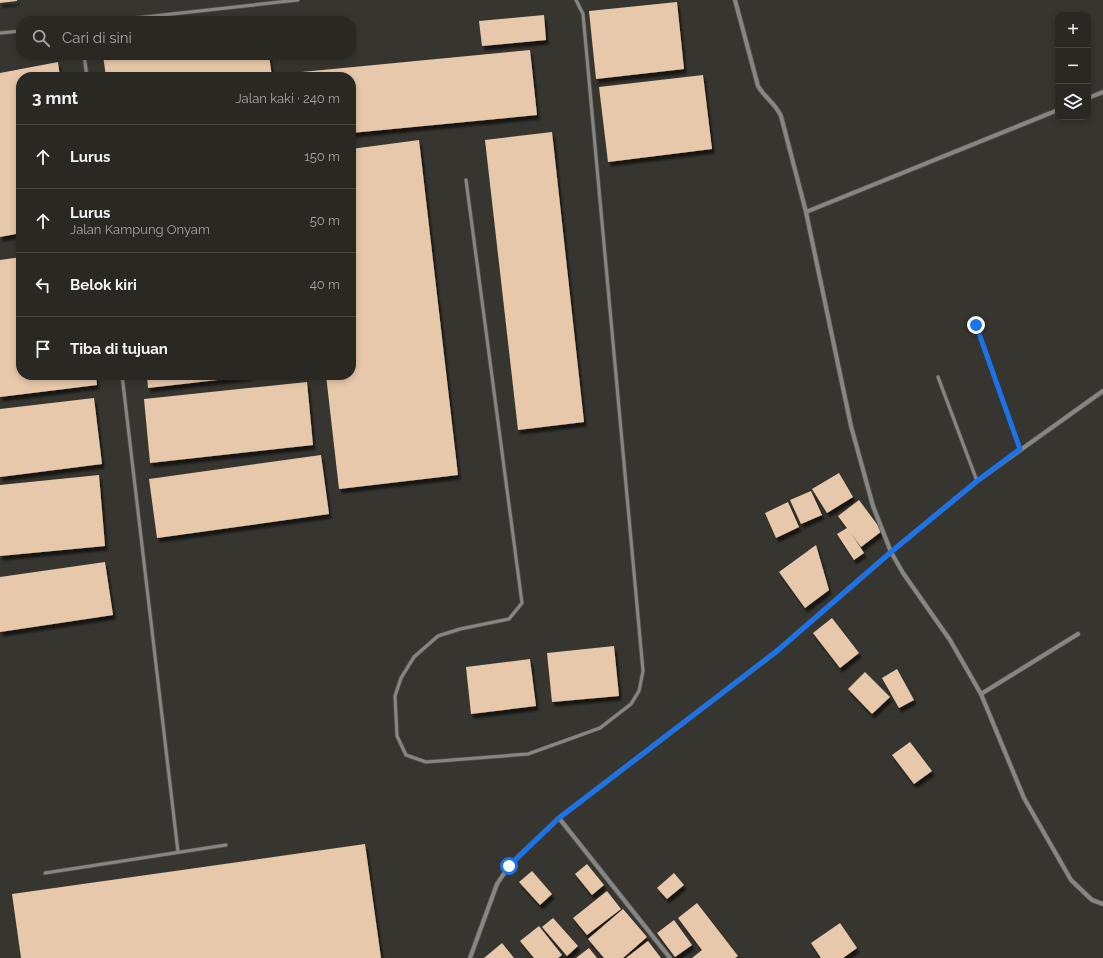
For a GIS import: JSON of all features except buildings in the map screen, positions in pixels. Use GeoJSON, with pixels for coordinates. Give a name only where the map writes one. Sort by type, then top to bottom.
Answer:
{"type":"FeatureCollection","features":[{"type":"Feature","properties":{"kind":"street"},"geometry":{"type":"LineString","coordinates":[[735,0],[758,86],[763,95],[776,107],[781,116],[806,212],[851,426],[873,506],[891,552],[903,573],[950,640],[981,694],[1024,798],[1052,847],[1072,880],[1092,900],[1103,904]]}},
{"type":"Feature","properties":{"kind":"street"},"geometry":{"type":"LineString","coordinates":[[1091,97],[1103,92]]}},
{"type":"Feature","properties":{"kind":"street"},"geometry":{"type":"LineString","coordinates":[[806,212],[1055,111]]}},
{"type":"Feature","properties":{"kind":"street"},"geometry":{"type":"LineString","coordinates":[[470,958],[497,884],[509,866],[559,818],[777,651],[891,552],[977,481],[1103,390]]}},
{"type":"Feature","properties":{"kind":"street"},"geometry":{"type":"LineString","coordinates":[[981,694],[1078,634]]}},
{"type":"Feature","properties":{"kind":"street"},"geometry":{"type":"LineString","coordinates":[[559,818],[670,958]]}},
{"type":"Feature","properties":{"kind":"lane"},"geometry":{"type":"LineString","coordinates":[[153,16],[298,0]]}},
{"type":"Feature","properties":{"kind":"lane"},"geometry":{"type":"LineString","coordinates":[[466,180],[522,603],[509,619],[460,629],[438,636],[414,657],[401,678],[395,696],[397,736],[406,755],[426,762],[528,754],[600,728],[631,704],[639,691],[643,671],[584,22],[583,14],[576,0]]}},
{"type":"Feature","properties":{"kind":"lane"},"geometry":{"type":"LineString","coordinates":[[0,33],[16,31]]}},
{"type":"Feature","properties":{"kind":"lane"},"geometry":{"type":"LineString","coordinates":[[85,60],[86,72]]}},
{"type":"Feature","properties":{"kind":"lane"},"geometry":{"type":"LineString","coordinates":[[976,325],[1020,449]]}},
{"type":"Feature","properties":{"kind":"lane"},"geometry":{"type":"LineString","coordinates":[[938,377],[977,481]]}},
{"type":"Feature","properties":{"kind":"lane"},"geometry":{"type":"LineString","coordinates":[[123,380],[178,852]]}},
{"type":"Feature","properties":{"kind":"lane"},"geometry":{"type":"LineString","coordinates":[[45,874],[226,844]]}},
{"type":"Feature","properties":{"kind":"route"},"geometry":{"type":"LineString","coordinates":[[509,866],[559,818],[777,651],[891,552],[977,481],[1020,449],[976,325]]}}]}
